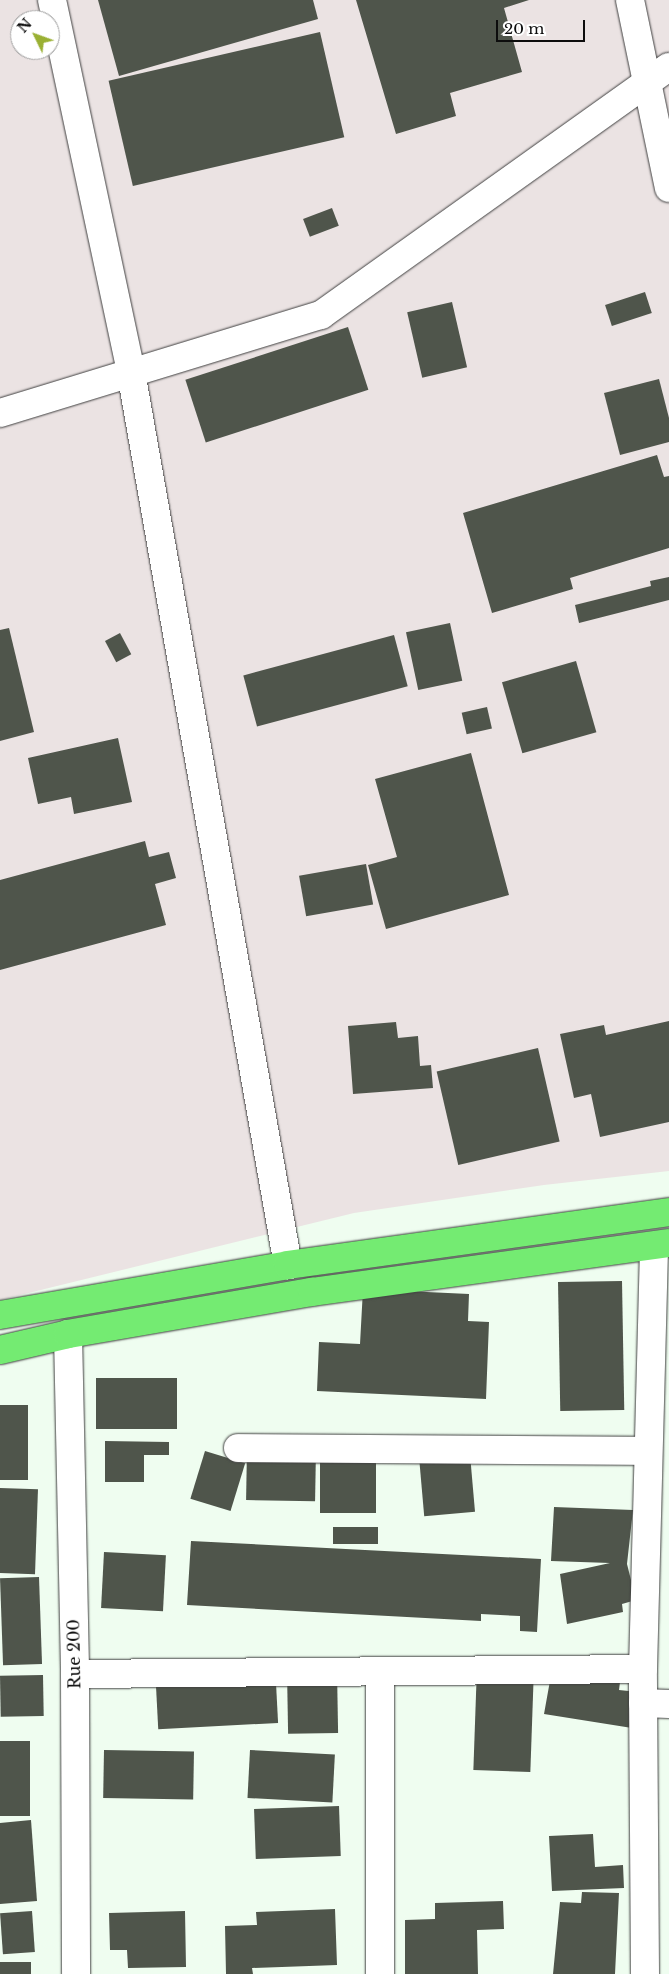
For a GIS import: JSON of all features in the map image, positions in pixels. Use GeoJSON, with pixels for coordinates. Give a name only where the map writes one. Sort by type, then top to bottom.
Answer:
{"type":"FeatureCollection","features":[{"type":"Feature","properties":{"kind":"main road"},"geometry":{"type":"LineString","coordinates":[[0,1315],[288,1265],[669,1212]]}},
{"type":"Feature","properties":{"kind":"main road"},"geometry":{"type":"LineString","coordinates":[[0,1350],[68,1334],[312,1292],[661,1244]]}},
{"type":"Feature","properties":{"kind":"street"},"geometry":{"type":"LineString","coordinates":[[52,0],[131,372],[288,1265]]}},
{"type":"Feature","properties":{"kind":"street"},"geometry":{"type":"LineString","coordinates":[[630,0],[669,188]]}},
{"type":"Feature","properties":{"kind":"street"},"geometry":{"type":"LineString","coordinates":[[0,414],[321,314],[669,67]]}},
{"type":"Feature","properties":{"kind":"street"},"geometry":{"type":"LineString","coordinates":[[645,1974],[656,1704],[643,1669],[648,1451],[661,1244]]}},
{"type":"Feature","properties":{"kind":"street","name":"Rue 200"},"geometry":{"type":"LineString","coordinates":[[68,1334],[75,1674],[76,1974]]}},
{"type":"Feature","properties":{"kind":"street"},"geometry":{"type":"LineString","coordinates":[[238,1448],[648,1451]]}},
{"type":"Feature","properties":{"kind":"street"},"geometry":{"type":"LineString","coordinates":[[75,1674],[643,1669]]}},
{"type":"Feature","properties":{"kind":"street"},"geometry":{"type":"LineString","coordinates":[[380,1672],[380,1974]]}},
{"type":"Feature","properties":{"kind":"shaded area"},"geometry":{"type":"Polygon","coordinates":[[[0,0],[669,0],[669,1171],[544,1185],[354,1213],[0,1300],[0,0]]]}},
{"type":"Feature","properties":{"kind":"building"},"geometry":{"type":"Polygon","coordinates":[[[98,0],[313,0],[318,19],[119,76],[98,0]]]}},
{"type":"Feature","properties":{"kind":"building"},"geometry":{"type":"Polygon","coordinates":[[[356,0],[529,0],[504,8],[522,72],[450,93],[456,116],[396,134],[356,0]]]}},
{"type":"Feature","properties":{"kind":"building"},"geometry":{"type":"Polygon","coordinates":[[[320,32],[344,137],[133,186],[109,81],[320,32]]]}},
{"type":"Feature","properties":{"kind":"building"},"geometry":{"type":"Polygon","coordinates":[[[332,208],[339,226],[310,237],[303,219],[332,208]]]}},
{"type":"Feature","properties":{"kind":"building"},"geometry":{"type":"Polygon","coordinates":[[[645,292],[652,313],[612,326],[605,305],[645,292]]]}},
{"type":"Feature","properties":{"kind":"building"},"geometry":{"type":"Polygon","coordinates":[[[452,302],[467,367],[422,378],[407,312],[452,302]]]}},
{"type":"Feature","properties":{"kind":"building"},"geometry":{"type":"Polygon","coordinates":[[[348,327],[368,390],[206,443],[185,380],[348,327]]]}},
{"type":"Feature","properties":{"kind":"building"},"geometry":{"type":"Polygon","coordinates":[[[659,379],[669,418],[669,442],[620,455],[604,393],[659,379]]]}},
{"type":"Feature","properties":{"kind":"building"},"geometry":{"type":"Polygon","coordinates":[[[657,455],[664,477],[669,476],[669,548],[570,578],[573,589],[492,613],[463,513],[657,455]]]}},
{"type":"Feature","properties":{"kind":"building"},"geometry":{"type":"Polygon","coordinates":[[[669,577],[669,600],[579,623],[575,605],[651,586],[650,581],[669,577]]]}},
{"type":"Feature","properties":{"kind":"building"},"geometry":{"type":"Polygon","coordinates":[[[450,623],[462,681],[418,690],[406,632],[450,623]]]}},
{"type":"Feature","properties":{"kind":"building"},"geometry":{"type":"Polygon","coordinates":[[[9,628],[34,732],[0,741],[0,630],[9,628]]]}},
{"type":"Feature","properties":{"kind":"building"},"geometry":{"type":"Polygon","coordinates":[[[120,633],[131,654],[116,662],[105,641],[120,633]]]}},
{"type":"Feature","properties":{"kind":"building"},"geometry":{"type":"Polygon","coordinates":[[[394,635],[408,686],[257,727],[243,675],[394,635]]]}},
{"type":"Feature","properties":{"kind":"building"},"geometry":{"type":"Polygon","coordinates":[[[576,661],[596,732],[522,753],[502,682],[576,661]]]}},
{"type":"Feature","properties":{"kind":"building"},"geometry":{"type":"Polygon","coordinates":[[[487,707],[492,728],[467,734],[462,713],[487,707]]]}},
{"type":"Feature","properties":{"kind":"building"},"geometry":{"type":"Polygon","coordinates":[[[118,738],[132,802],[74,814],[71,797],[38,804],[28,758],[118,738]]]}},
{"type":"Feature","properties":{"kind":"building"},"geometry":{"type":"Polygon","coordinates":[[[471,753],[509,895],[386,929],[368,865],[397,857],[375,779],[471,753]]]}},
{"type":"Feature","properties":{"kind":"building"},"geometry":{"type":"Polygon","coordinates":[[[145,841],[149,857],[169,852],[176,878],[155,884],[166,925],[0,970],[0,880],[145,841]]]}},
{"type":"Feature","properties":{"kind":"building"},"geometry":{"type":"Polygon","coordinates":[[[366,864],[373,904],[306,916],[299,876],[366,864]]]}},
{"type":"Feature","properties":{"kind":"building"},"geometry":{"type":"Polygon","coordinates":[[[669,1021],[669,1122],[600,1137],[591,1094],[574,1098],[560,1034],[604,1025],[606,1035],[669,1021]]]}},
{"type":"Feature","properties":{"kind":"building"},"geometry":{"type":"Polygon","coordinates":[[[396,1022],[398,1038],[418,1036],[420,1066],[431,1065],[433,1088],[353,1094],[348,1026],[396,1022]]]}},
{"type":"Feature","properties":{"kind":"building"},"geometry":{"type":"Polygon","coordinates":[[[538,1048],[560,1142],[458,1165],[437,1071],[538,1048]]]}},
{"type":"Feature","properties":{"kind":"building"},"geometry":{"type":"Polygon","coordinates":[[[622,1281],[624,1410],[560,1411],[558,1282],[622,1281]]]}},
{"type":"Feature","properties":{"kind":"building"},"geometry":{"type":"Polygon","coordinates":[[[363,1289],[469,1294],[468,1321],[489,1322],[486,1399],[317,1391],[319,1342],[360,1344],[363,1289]]]}},
{"type":"Feature","properties":{"kind":"building"},"geometry":{"type":"Polygon","coordinates":[[[96,1378],[177,1378],[177,1429],[96,1429],[96,1378]]]}},
{"type":"Feature","properties":{"kind":"building"},"geometry":{"type":"Polygon","coordinates":[[[0,1405],[28,1405],[28,1480],[0,1480],[0,1405]]]}},
{"type":"Feature","properties":{"kind":"building"},"geometry":{"type":"Polygon","coordinates":[[[105,1441],[169,1442],[169,1455],[144,1455],[144,1482],[105,1482],[105,1441]]]}},
{"type":"Feature","properties":{"kind":"building"},"geometry":{"type":"Polygon","coordinates":[[[469,1443],[475,1512],[424,1516],[418,1447],[469,1443]]]}},
{"type":"Feature","properties":{"kind":"building"},"geometry":{"type":"Polygon","coordinates":[[[247,1448],[316,1449],[315,1501],[246,1500],[247,1448]]]}},
{"type":"Feature","properties":{"kind":"building"},"geometry":{"type":"Polygon","coordinates":[[[205,1451],[245,1463],[231,1511],[190,1499],[205,1451]]]}},
{"type":"Feature","properties":{"kind":"building"},"geometry":{"type":"Polygon","coordinates":[[[320,1456],[376,1456],[376,1513],[320,1513],[320,1456]]]}},
{"type":"Feature","properties":{"kind":"building"},"geometry":{"type":"Polygon","coordinates":[[[0,1488],[38,1489],[35,1574],[0,1573],[0,1488]]]}},
{"type":"Feature","properties":{"kind":"building"},"geometry":{"type":"Polygon","coordinates":[[[554,1507],[633,1510],[627,1564],[636,1600],[622,1604],[623,1612],[567,1624],[560,1574],[610,1563],[551,1561],[554,1507]]]}},
{"type":"Feature","properties":{"kind":"building"},"geometry":{"type":"Polygon","coordinates":[[[333,1527],[378,1527],[378,1544],[333,1544],[333,1527]]]}},
{"type":"Feature","properties":{"kind":"building"},"geometry":{"type":"Polygon","coordinates":[[[191,1541],[541,1559],[537,1632],[520,1631],[520,1616],[481,1614],[481,1621],[187,1605],[191,1541]]]}},
{"type":"Feature","properties":{"kind":"building"},"geometry":{"type":"Polygon","coordinates":[[[104,1552],[166,1555],[163,1611],[101,1608],[104,1552]]]}},
{"type":"Feature","properties":{"kind":"building"},"geometry":{"type":"Polygon","coordinates":[[[39,1577],[42,1664],[3,1665],[0,1578],[39,1577]]]}},
{"type":"Feature","properties":{"kind":"building"},"geometry":{"type":"Polygon","coordinates":[[[275,1664],[278,1723],[158,1729],[155,1670],[275,1664]]]}},
{"type":"Feature","properties":{"kind":"building"},"geometry":{"type":"Polygon","coordinates":[[[553,1664],[621,1674],[619,1690],[638,1692],[632,1728],[544,1714],[553,1664]]]}},
{"type":"Feature","properties":{"kind":"building"},"geometry":{"type":"Polygon","coordinates":[[[477,1666],[534,1668],[530,1772],[473,1770],[477,1666]]]}},
{"type":"Feature","properties":{"kind":"building"},"geometry":{"type":"Polygon","coordinates":[[[337,1670],[338,1733],[288,1734],[287,1671],[337,1670]]]}},
{"type":"Feature","properties":{"kind":"building"},"geometry":{"type":"Polygon","coordinates":[[[43,1675],[44,1716],[1,1717],[0,1676],[43,1675]]]}},
{"type":"Feature","properties":{"kind":"building"},"geometry":{"type":"Polygon","coordinates":[[[0,1741],[30,1741],[30,1816],[0,1816],[0,1741]]]}},
{"type":"Feature","properties":{"kind":"building"},"geometry":{"type":"Polygon","coordinates":[[[104,1750],[194,1752],[193,1800],[103,1798],[104,1750]]]}},
{"type":"Feature","properties":{"kind":"building"},"geometry":{"type":"Polygon","coordinates":[[[250,1750],[335,1754],[332,1802],[247,1798],[250,1750]]]}},
{"type":"Feature","properties":{"kind":"building"},"geometry":{"type":"Polygon","coordinates":[[[339,1806],[341,1856],[256,1859],[254,1809],[339,1806]]]}},
{"type":"Feature","properties":{"kind":"building"},"geometry":{"type":"Polygon","coordinates":[[[31,1820],[37,1901],[0,1904],[0,1823],[31,1820]]]}},
{"type":"Feature","properties":{"kind":"building"},"geometry":{"type":"Polygon","coordinates":[[[593,1834],[595,1867],[623,1865],[624,1888],[552,1891],[549,1836],[593,1834]]]}},
{"type":"Feature","properties":{"kind":"building"},"geometry":{"type":"Polygon","coordinates":[[[582,1892],[619,1893],[615,1974],[553,1974],[560,1902],[581,1903],[582,1892]]]}},
{"type":"Feature","properties":{"kind":"building"},"geometry":{"type":"Polygon","coordinates":[[[503,1901],[504,1929],[477,1930],[478,1974],[405,1974],[405,1920],[435,1919],[435,1903],[503,1901]]]}},
{"type":"Feature","properties":{"kind":"building"},"geometry":{"type":"Polygon","coordinates":[[[335,1909],[337,1965],[252,1968],[253,1974],[226,1974],[225,1926],[257,1925],[256,1912],[335,1909]]]}},
{"type":"Feature","properties":{"kind":"building"},"geometry":{"type":"Polygon","coordinates":[[[32,1911],[35,1952],[3,1954],[0,1913],[32,1911]]]}},
{"type":"Feature","properties":{"kind":"building"},"geometry":{"type":"Polygon","coordinates":[[[185,1911],[186,1967],[128,1968],[127,1950],[110,1950],[109,1913],[185,1911]]]}},
{"type":"Feature","properties":{"kind":"building"},"geometry":{"type":"Polygon","coordinates":[[[0,1962],[31,1962],[31,1974],[0,1974],[0,1962]]]}}]}
